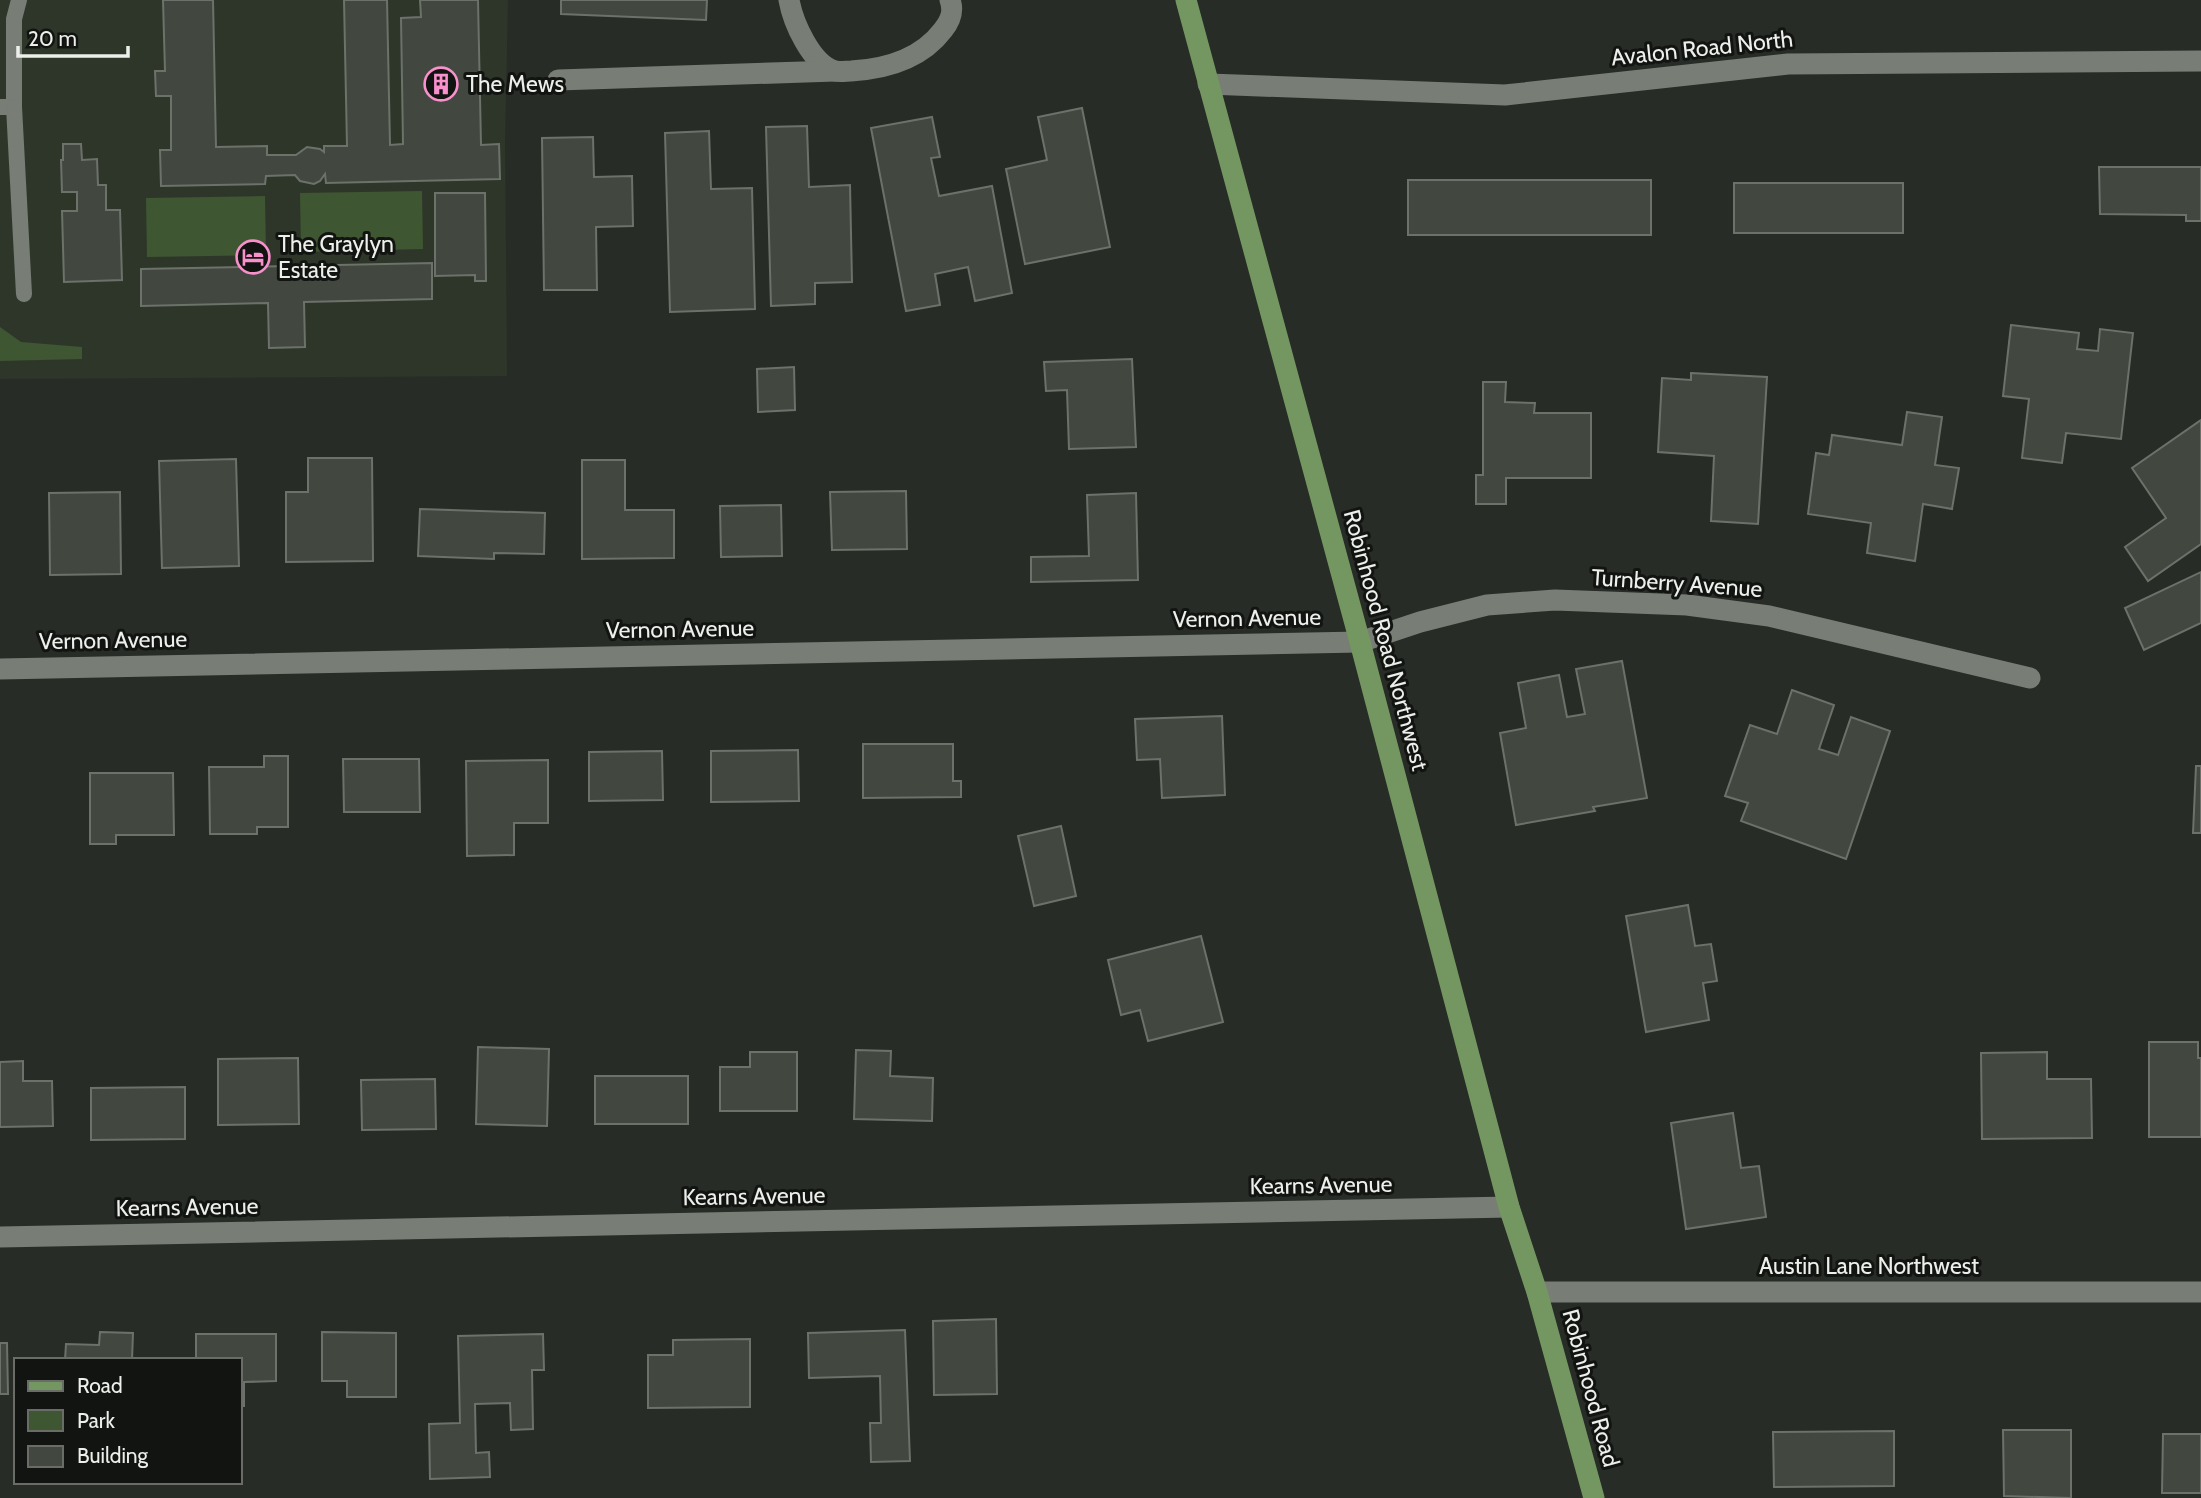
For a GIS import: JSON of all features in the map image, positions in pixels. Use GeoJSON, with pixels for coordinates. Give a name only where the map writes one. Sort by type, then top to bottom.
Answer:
{"type":"FeatureCollection","features":[{"type":"Feature","properties":{"kind":"main road","name":"Robinhood Road Northwest"},"geometry":{"type":"LineString","coordinates":[[1186,0],[1360,642],[1509,1207],[1537,1292]]}},
{"type":"Feature","properties":{"kind":"main road","name":"Robinhood Road"},"geometry":{"type":"LineString","coordinates":[[1537,1292],[1594,1498]]}},
{"type":"Feature","properties":{"kind":"street"},"geometry":{"type":"LineString","coordinates":[[789,0],[796,28],[821,62],[835,71]]}},
{"type":"Feature","properties":{"kind":"street"},"geometry":{"type":"LineString","coordinates":[[558,80],[863,70],[884,66],[922,52],[948,24],[953,3]]}},
{"type":"Feature","properties":{"kind":"street","name":"Avalon Road North"},"geometry":{"type":"LineString","coordinates":[[1208,84],[1505,95],[1788,64],[2201,61]]}},
{"type":"Feature","properties":{"kind":"street","name":"Turnberry Avenue"},"geometry":{"type":"LineString","coordinates":[[1360,642],[1420,622],[1487,605],[1555,600],[1687,605],[1769,615],[2030,678]]}},
{"type":"Feature","properties":{"kind":"street","name":"Vernon Avenue"},"geometry":{"type":"LineString","coordinates":[[0,668],[1360,642]]}},
{"type":"Feature","properties":{"kind":"street","name":"Kearns Avenue"},"geometry":{"type":"LineString","coordinates":[[0,1237],[1509,1207]]}},
{"type":"Feature","properties":{"kind":"street","name":"Austin Lane Northwest"},"geometry":{"type":"LineString","coordinates":[[1537,1292],[2201,1292]]}},
{"type":"Feature","properties":{"kind":"lane"},"geometry":{"type":"LineString","coordinates":[[19,0],[14,19],[7,107],[24,294]]}},
{"type":"Feature","properties":{"kind":"shaded area","name":"The Graylyn Estate"},"geometry":{"type":"Polygon","coordinates":[[[0,0],[508,0],[505,139],[507,376],[0,379],[0,0]]]}},
{"type":"Feature","properties":{"kind":"green space"},"geometry":{"type":"Polygon","coordinates":[[[422,191],[423,249],[301,252],[300,193],[422,191]]]}},
{"type":"Feature","properties":{"kind":"green space"},"geometry":{"type":"Polygon","coordinates":[[[265,196],[266,255],[147,257],[146,198],[265,196]]]}},
{"type":"Feature","properties":{"kind":"green space"},"geometry":{"type":"Polygon","coordinates":[[[0,327],[21,342],[82,347],[82,359],[0,361],[0,327]]]}},
{"type":"Feature","properties":{"kind":"building","name":"The Mews"},"geometry":{"type":"Polygon","coordinates":[[[163,0],[213,0],[216,147],[267,146],[267,155],[296,155],[307,147],[324,152],[324,146],[347,146],[344,0],[387,0],[390,145],[403,144],[401,18],[421,17],[420,0],[478,0],[481,145],[499,144],[500,179],[326,183],[325,174],[314,184],[300,181],[295,175],[266,176],[265,184],[161,186],[160,150],[171,150],[171,96],[156,96],[155,71],[165,71],[163,0]]]}},
{"type":"Feature","properties":{"kind":"building"},"geometry":{"type":"Polygon","coordinates":[[[561,0],[707,0],[706,20],[561,14],[561,0]]]}},
{"type":"Feature","properties":{"kind":"building"},"geometry":{"type":"Polygon","coordinates":[[[1082,108],[1110,247],[1025,264],[1006,169],[1047,160],[1038,117],[1082,108]]]}},
{"type":"Feature","properties":{"kind":"building"},"geometry":{"type":"Polygon","coordinates":[[[932,117],[940,157],[931,158],[939,196],[992,186],[1012,293],[975,301],[968,267],[935,274],[940,305],[906,311],[871,128],[932,117]]]}},
{"type":"Feature","properties":{"kind":"building"},"geometry":{"type":"Polygon","coordinates":[[[807,126],[809,187],[850,185],[852,282],[815,283],[815,304],[771,306],[766,127],[807,126]]]}},
{"type":"Feature","properties":{"kind":"building"},"geometry":{"type":"Polygon","coordinates":[[[709,131],[711,189],[752,188],[755,309],[670,312],[665,133],[709,131]]]}},
{"type":"Feature","properties":{"kind":"building"},"geometry":{"type":"Polygon","coordinates":[[[593,137],[594,177],[632,176],[633,226],[596,227],[597,290],[544,290],[542,138],[593,137]]]}},
{"type":"Feature","properties":{"kind":"building"},"geometry":{"type":"Polygon","coordinates":[[[63,144],[81,144],[82,160],[97,159],[98,185],[106,185],[106,210],[120,210],[122,280],[64,282],[62,211],[77,211],[77,192],[62,192],[63,144]]]}},
{"type":"Feature","properties":{"kind":"building"},"geometry":{"type":"Polygon","coordinates":[[[2099,167],[2201,167],[2201,221],[2186,221],[2186,215],[2100,214],[2099,167]]]}},
{"type":"Feature","properties":{"kind":"building"},"geometry":{"type":"Polygon","coordinates":[[[1408,180],[1651,180],[1651,235],[1408,235],[1408,180]]]}},
{"type":"Feature","properties":{"kind":"building"},"geometry":{"type":"Polygon","coordinates":[[[1734,183],[1903,183],[1903,233],[1734,233],[1734,183]]]}},
{"type":"Feature","properties":{"kind":"building"},"geometry":{"type":"Polygon","coordinates":[[[435,193],[485,193],[486,281],[475,281],[475,275],[435,276],[435,193]]]}},
{"type":"Feature","properties":{"kind":"building"},"geometry":{"type":"Polygon","coordinates":[[[432,263],[432,299],[304,302],[305,347],[269,348],[268,303],[141,306],[141,269],[432,263]]]}},
{"type":"Feature","properties":{"kind":"building"},"geometry":{"type":"Polygon","coordinates":[[[2011,325],[2079,333],[2077,349],[2098,351],[2100,329],[2133,333],[2121,439],[2066,433],[2062,463],[2022,458],[2029,399],[2003,396],[2011,325]]]}},
{"type":"Feature","properties":{"kind":"building"},"geometry":{"type":"Polygon","coordinates":[[[1132,359],[1136,447],[1069,449],[1067,390],[1046,391],[1044,362],[1132,359]]]}},
{"type":"Feature","properties":{"kind":"building"},"geometry":{"type":"Polygon","coordinates":[[[794,367],[795,410],[758,412],[757,369],[794,367]]]}},
{"type":"Feature","properties":{"kind":"building"},"geometry":{"type":"Polygon","coordinates":[[[1691,373],[1767,377],[1758,524],[1711,521],[1714,456],[1658,452],[1662,378],[1691,380],[1691,373]]]}},
{"type":"Feature","properties":{"kind":"building"},"geometry":{"type":"Polygon","coordinates":[[[1483,382],[1506,382],[1505,402],[1535,403],[1534,413],[1591,413],[1591,478],[1506,478],[1506,504],[1476,504],[1476,475],[1483,475],[1483,382]]]}},
{"type":"Feature","properties":{"kind":"building"},"geometry":{"type":"Polygon","coordinates":[[[1907,412],[1942,417],[1935,465],[1959,468],[1952,509],[1923,504],[1915,561],[1867,553],[1871,523],[1808,514],[1816,453],[1829,455],[1832,435],[1902,445],[1907,412]]]}},
{"type":"Feature","properties":{"kind":"building"},"geometry":{"type":"Polygon","coordinates":[[[2201,420],[2201,544],[2148,581],[2125,547],[2166,518],[2132,468],[2201,420]]]}},
{"type":"Feature","properties":{"kind":"building"},"geometry":{"type":"Polygon","coordinates":[[[308,458],[372,458],[373,561],[286,562],[286,492],[308,492],[308,458]]]}},
{"type":"Feature","properties":{"kind":"building"},"geometry":{"type":"Polygon","coordinates":[[[236,459],[239,566],[162,568],[159,461],[236,459]]]}},
{"type":"Feature","properties":{"kind":"building"},"geometry":{"type":"Polygon","coordinates":[[[582,460],[625,460],[625,510],[674,510],[674,558],[582,559],[582,460]]]}},
{"type":"Feature","properties":{"kind":"building"},"geometry":{"type":"Polygon","coordinates":[[[906,491],[907,549],[832,550],[830,492],[906,491]]]}},
{"type":"Feature","properties":{"kind":"building"},"geometry":{"type":"Polygon","coordinates":[[[120,492],[121,574],[50,575],[49,493],[120,492]]]}},
{"type":"Feature","properties":{"kind":"building"},"geometry":{"type":"Polygon","coordinates":[[[1136,493],[1138,580],[1031,582],[1031,557],[1089,556],[1087,495],[1136,493]]]}},
{"type":"Feature","properties":{"kind":"building"},"geometry":{"type":"Polygon","coordinates":[[[781,505],[782,556],[721,557],[720,506],[781,505]]]}},
{"type":"Feature","properties":{"kind":"building"},"geometry":{"type":"Polygon","coordinates":[[[420,509],[545,513],[544,554],[494,553],[494,559],[418,556],[420,509]]]}},
{"type":"Feature","properties":{"kind":"building"},"geometry":{"type":"Polygon","coordinates":[[[2201,572],[2201,623],[2144,650],[2125,608],[2201,572]]]}},
{"type":"Feature","properties":{"kind":"building"},"geometry":{"type":"Polygon","coordinates":[[[1622,661],[1647,798],[1593,807],[1595,811],[1516,825],[1500,733],[1526,728],[1518,683],[1559,675],[1567,717],[1585,714],[1576,669],[1622,661]]]}},
{"type":"Feature","properties":{"kind":"building"},"geometry":{"type":"Polygon","coordinates":[[[1792,690],[1834,705],[1819,749],[1838,755],[1851,717],[1890,731],[1846,859],[1741,821],[1748,803],[1725,796],[1750,725],[1777,734],[1792,690]]]}},
{"type":"Feature","properties":{"kind":"building"},"geometry":{"type":"Polygon","coordinates":[[[1222,716],[1225,795],[1162,798],[1160,759],[1137,760],[1135,719],[1222,716]]]}},
{"type":"Feature","properties":{"kind":"building"},"geometry":{"type":"Polygon","coordinates":[[[863,744],[953,744],[953,781],[961,781],[961,797],[863,798],[863,744]]]}},
{"type":"Feature","properties":{"kind":"building"},"geometry":{"type":"Polygon","coordinates":[[[798,750],[799,801],[711,802],[711,751],[798,750]]]}},
{"type":"Feature","properties":{"kind":"building"},"geometry":{"type":"Polygon","coordinates":[[[662,751],[663,800],[589,801],[589,752],[662,751]]]}},
{"type":"Feature","properties":{"kind":"building"},"geometry":{"type":"Polygon","coordinates":[[[264,756],[288,756],[288,827],[257,827],[257,834],[210,834],[209,767],[264,767],[264,756]]]}},
{"type":"Feature","properties":{"kind":"building"},"geometry":{"type":"Polygon","coordinates":[[[343,759],[419,759],[420,812],[344,812],[343,759]]]}},
{"type":"Feature","properties":{"kind":"building"},"geometry":{"type":"Polygon","coordinates":[[[548,760],[548,823],[514,823],[514,855],[467,856],[466,761],[548,760]]]}},
{"type":"Feature","properties":{"kind":"building"},"geometry":{"type":"Polygon","coordinates":[[[2196,766],[2201,766],[2201,833],[2193,833],[2196,766]]]}},
{"type":"Feature","properties":{"kind":"building"},"geometry":{"type":"Polygon","coordinates":[[[90,773],[173,773],[174,835],[116,835],[116,844],[90,844],[90,773]]]}},
{"type":"Feature","properties":{"kind":"building"},"geometry":{"type":"Polygon","coordinates":[[[1061,826],[1076,896],[1034,906],[1018,836],[1061,826]]]}},
{"type":"Feature","properties":{"kind":"building"},"geometry":{"type":"Polygon","coordinates":[[[1688,905],[1695,946],[1711,944],[1717,981],[1703,983],[1709,1020],[1646,1032],[1626,916],[1688,905]]]}},
{"type":"Feature","properties":{"kind":"building"},"geometry":{"type":"Polygon","coordinates":[[[1201,936],[1223,1022],[1148,1041],[1140,1010],[1121,1015],[1108,960],[1201,936]]]}},
{"type":"Feature","properties":{"kind":"building"},"geometry":{"type":"Polygon","coordinates":[[[2149,1042],[2198,1042],[2198,1058],[2201,1058],[2201,1137],[2149,1137],[2149,1042]]]}},
{"type":"Feature","properties":{"kind":"building"},"geometry":{"type":"Polygon","coordinates":[[[478,1047],[549,1049],[547,1126],[476,1124],[478,1047]]]}},
{"type":"Feature","properties":{"kind":"building"},"geometry":{"type":"Polygon","coordinates":[[[856,1050],[891,1051],[890,1076],[933,1078],[932,1121],[854,1119],[856,1050]]]}},
{"type":"Feature","properties":{"kind":"building"},"geometry":{"type":"Polygon","coordinates":[[[750,1052],[797,1052],[797,1111],[720,1111],[720,1067],[750,1067],[750,1052]]]}},
{"type":"Feature","properties":{"kind":"building"},"geometry":{"type":"Polygon","coordinates":[[[2047,1052],[2047,1079],[2091,1079],[2092,1138],[1982,1139],[1981,1053],[2047,1052]]]}},
{"type":"Feature","properties":{"kind":"building"},"geometry":{"type":"Polygon","coordinates":[[[298,1058],[299,1124],[218,1125],[218,1059],[298,1058]]]}},
{"type":"Feature","properties":{"kind":"building"},"geometry":{"type":"Polygon","coordinates":[[[23,1061],[23,1081],[52,1081],[53,1126],[0,1127],[0,1062],[23,1061]]]}},
{"type":"Feature","properties":{"kind":"building"},"geometry":{"type":"Polygon","coordinates":[[[595,1076],[688,1076],[688,1124],[595,1124],[595,1076]]]}},
{"type":"Feature","properties":{"kind":"building"},"geometry":{"type":"Polygon","coordinates":[[[435,1079],[436,1129],[362,1130],[361,1080],[435,1079]]]}},
{"type":"Feature","properties":{"kind":"building"},"geometry":{"type":"Polygon","coordinates":[[[185,1087],[185,1139],[91,1140],[91,1088],[185,1087]]]}},
{"type":"Feature","properties":{"kind":"building"},"geometry":{"type":"Polygon","coordinates":[[[1733,1113],[1741,1168],[1759,1166],[1766,1217],[1686,1229],[1671,1123],[1733,1113]]]}},
{"type":"Feature","properties":{"kind":"building"},"geometry":{"type":"Polygon","coordinates":[[[996,1319],[997,1394],[934,1395],[933,1321],[996,1319]]]}},
{"type":"Feature","properties":{"kind":"building"},"geometry":{"type":"Polygon","coordinates":[[[905,1330],[910,1461],[871,1462],[870,1423],[881,1423],[880,1376],[809,1378],[808,1333],[905,1330]]]}},
{"type":"Feature","properties":{"kind":"building"},"geometry":{"type":"Polygon","coordinates":[[[100,1332],[133,1333],[132,1358],[65,1358],[66,1344],[99,1345],[100,1332]]]}},
{"type":"Feature","properties":{"kind":"building"},"geometry":{"type":"Polygon","coordinates":[[[322,1332],[396,1333],[396,1397],[347,1397],[347,1381],[322,1381],[322,1332]]]}},
{"type":"Feature","properties":{"kind":"building"},"geometry":{"type":"Polygon","coordinates":[[[196,1334],[276,1334],[276,1381],[244,1382],[244,1406],[242,1358],[196,1358],[196,1334]]]}},
{"type":"Feature","properties":{"kind":"building"},"geometry":{"type":"Polygon","coordinates":[[[543,1334],[544,1370],[532,1370],[533,1429],[511,1430],[510,1403],[475,1404],[476,1453],[489,1452],[490,1477],[430,1479],[429,1424],[460,1423],[458,1336],[543,1334]]]}},
{"type":"Feature","properties":{"kind":"building"},"geometry":{"type":"Polygon","coordinates":[[[750,1339],[750,1407],[648,1408],[648,1355],[673,1355],[673,1340],[750,1339]]]}},
{"type":"Feature","properties":{"kind":"building"},"geometry":{"type":"Polygon","coordinates":[[[0,1343],[7,1343],[8,1394],[0,1394],[0,1343]]]}},
{"type":"Feature","properties":{"kind":"building"},"geometry":{"type":"Polygon","coordinates":[[[2003,1430],[2071,1430],[2071,1498],[2004,1496],[2003,1430]]]}},
{"type":"Feature","properties":{"kind":"building"},"geometry":{"type":"Polygon","coordinates":[[[1894,1431],[1894,1486],[1774,1487],[1773,1432],[1894,1431]]]}},
{"type":"Feature","properties":{"kind":"building"},"geometry":{"type":"Polygon","coordinates":[[[2163,1434],[2201,1434],[2201,1493],[2162,1493],[2163,1434]]]}},
{"type":"Feature","properties":{"kind":"place","name":"The Mews"},"geometry":{"type":"Point","coordinates":[441,84]}},
{"type":"Feature","properties":{"kind":"place","name":"The Graylyn Estate"},"geometry":{"type":"Point","coordinates":[253,257]}}]}
